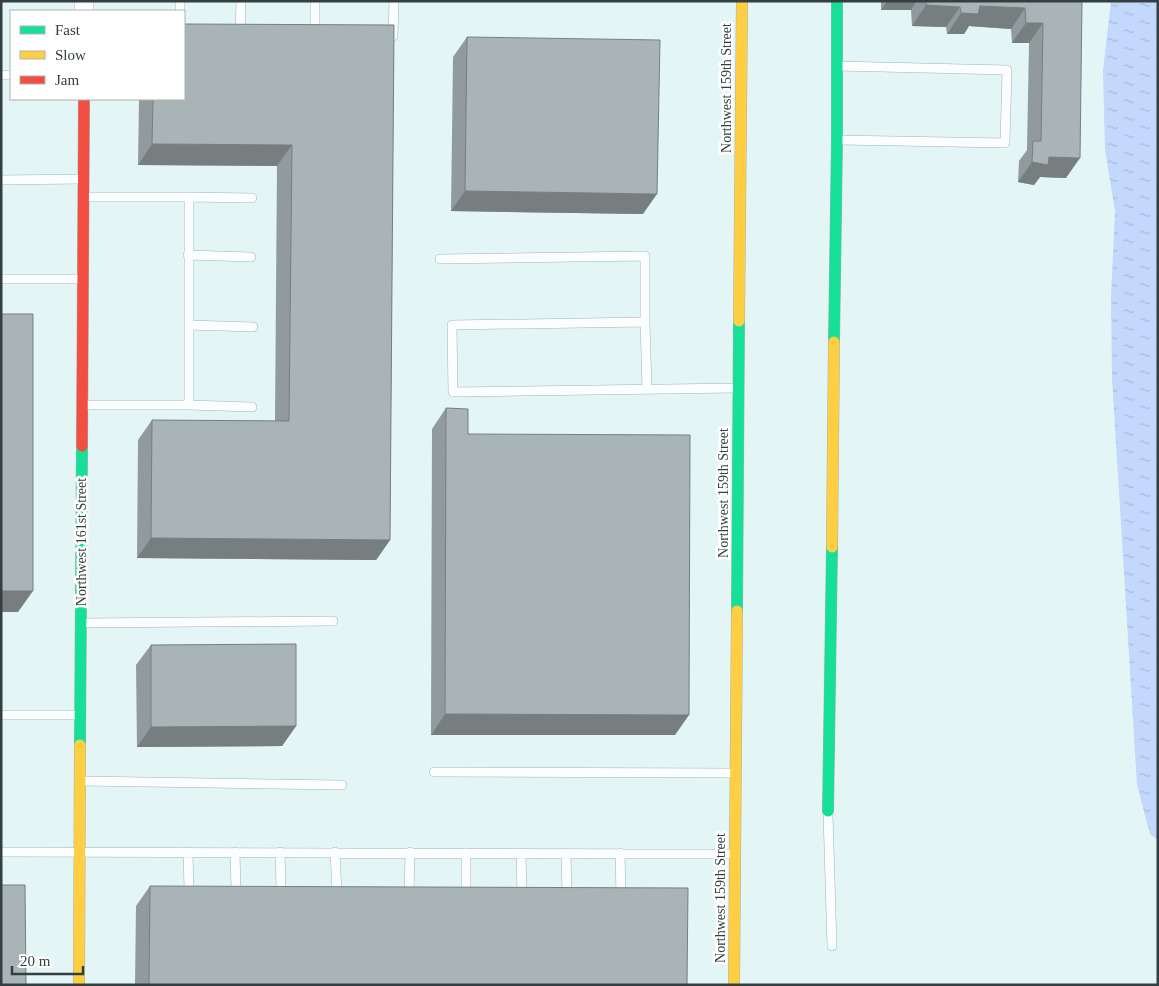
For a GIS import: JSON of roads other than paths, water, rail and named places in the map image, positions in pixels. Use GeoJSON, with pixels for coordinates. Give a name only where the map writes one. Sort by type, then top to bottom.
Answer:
{"type":"FeatureCollection","features":[{"type":"Feature","properties":{"kind":"street","name":"Northwest 159th Street"},"geometry":{"type":"LineString","coordinates":[[734,985],[742,1]]}},
{"type":"Feature","properties":{"kind":"street"},"geometry":{"type":"LineString","coordinates":[[828,812],[838,140],[837,1]]}},
{"type":"Feature","properties":{"kind":"street","name":"Northwest 161st Street"},"geometry":{"type":"LineString","coordinates":[[79,985],[84,100]]}},
{"type":"Feature","properties":{"kind":"lane"},"geometry":{"type":"LineString","coordinates":[[240,34],[241,1]]}},
{"type":"Feature","properties":{"kind":"lane"},"geometry":{"type":"LineString","coordinates":[[315,1],[315,32]]}},
{"type":"Feature","properties":{"kind":"lane"},"geometry":{"type":"LineString","coordinates":[[394,1],[394,40]]}},
{"type":"Feature","properties":{"kind":"lane"},"geometry":{"type":"LineString","coordinates":[[837,66],[1007,70],[1005,143],[838,140]]}},
{"type":"Feature","properties":{"kind":"lane"},"geometry":{"type":"LineString","coordinates":[[1,180],[83,180]]}},
{"type":"Feature","properties":{"kind":"lane"},"geometry":{"type":"LineString","coordinates":[[83,197],[252,198]]}},
{"type":"Feature","properties":{"kind":"lane"},"geometry":{"type":"LineString","coordinates":[[188,197],[189,405]]}},
{"type":"Feature","properties":{"kind":"lane"},"geometry":{"type":"LineString","coordinates":[[188,255],[251,257]]}},
{"type":"Feature","properties":{"kind":"lane"},"geometry":{"type":"LineString","coordinates":[[440,259],[644,256],[646,389]]}},
{"type":"Feature","properties":{"kind":"lane"},"geometry":{"type":"LineString","coordinates":[[1,279],[82,279]]}},
{"type":"Feature","properties":{"kind":"lane"},"geometry":{"type":"LineString","coordinates":[[645,322],[452,325],[453,392],[739,388]]}},
{"type":"Feature","properties":{"kind":"lane"},"geometry":{"type":"LineString","coordinates":[[189,325],[252,327]]}},
{"type":"Feature","properties":{"kind":"lane"},"geometry":{"type":"LineString","coordinates":[[82,405],[252,407]]}},
{"type":"Feature","properties":{"kind":"lane"},"geometry":{"type":"LineString","coordinates":[[80,623],[333,621]]}},
{"type":"Feature","properties":{"kind":"lane"},"geometry":{"type":"LineString","coordinates":[[1,715],[80,715]]}},
{"type":"Feature","properties":{"kind":"lane"},"geometry":{"type":"LineString","coordinates":[[434,772],[736,774]]}},
{"type":"Feature","properties":{"kind":"lane"},"geometry":{"type":"LineString","coordinates":[[80,781],[342,785]]}},
{"type":"Feature","properties":{"kind":"lane"},"geometry":{"type":"LineString","coordinates":[[828,812],[832,946]]}},
{"type":"Feature","properties":{"kind":"lane"},"geometry":{"type":"LineString","coordinates":[[1,852],[735,854]]}},
{"type":"Feature","properties":{"kind":"lane"},"geometry":{"type":"LineString","coordinates":[[188,852],[189,890]]}},
{"type":"Feature","properties":{"kind":"lane"},"geometry":{"type":"LineString","coordinates":[[235,852],[236,889]]}},
{"type":"Feature","properties":{"kind":"lane"},"geometry":{"type":"LineString","coordinates":[[280,852],[281,887]]}},
{"type":"Feature","properties":{"kind":"lane"},"geometry":{"type":"LineString","coordinates":[[334,852],[337,893]]}},
{"type":"Feature","properties":{"kind":"lane"},"geometry":{"type":"LineString","coordinates":[[410,852],[410,894]]}},
{"type":"Feature","properties":{"kind":"lane"},"geometry":{"type":"LineString","coordinates":[[466,853],[466,892]]}},
{"type":"Feature","properties":{"kind":"lane"},"geometry":{"type":"LineString","coordinates":[[521,853],[522,895]]}},
{"type":"Feature","properties":{"kind":"lane"},"geometry":{"type":"LineString","coordinates":[[566,853],[567,895]]}},
{"type":"Feature","properties":{"kind":"lane"},"geometry":{"type":"LineString","coordinates":[[620,854],[621,895]]}},
{"type":"Feature","properties":{"kind":"water"},"geometry":{"type":"Polygon","coordinates":[[[1111,1],[1158,1],[1158,840],[1150,834],[1137,785],[1112,378],[1111,296],[1115,211],[1105,150],[1103,71],[1111,1]]]}}]}
